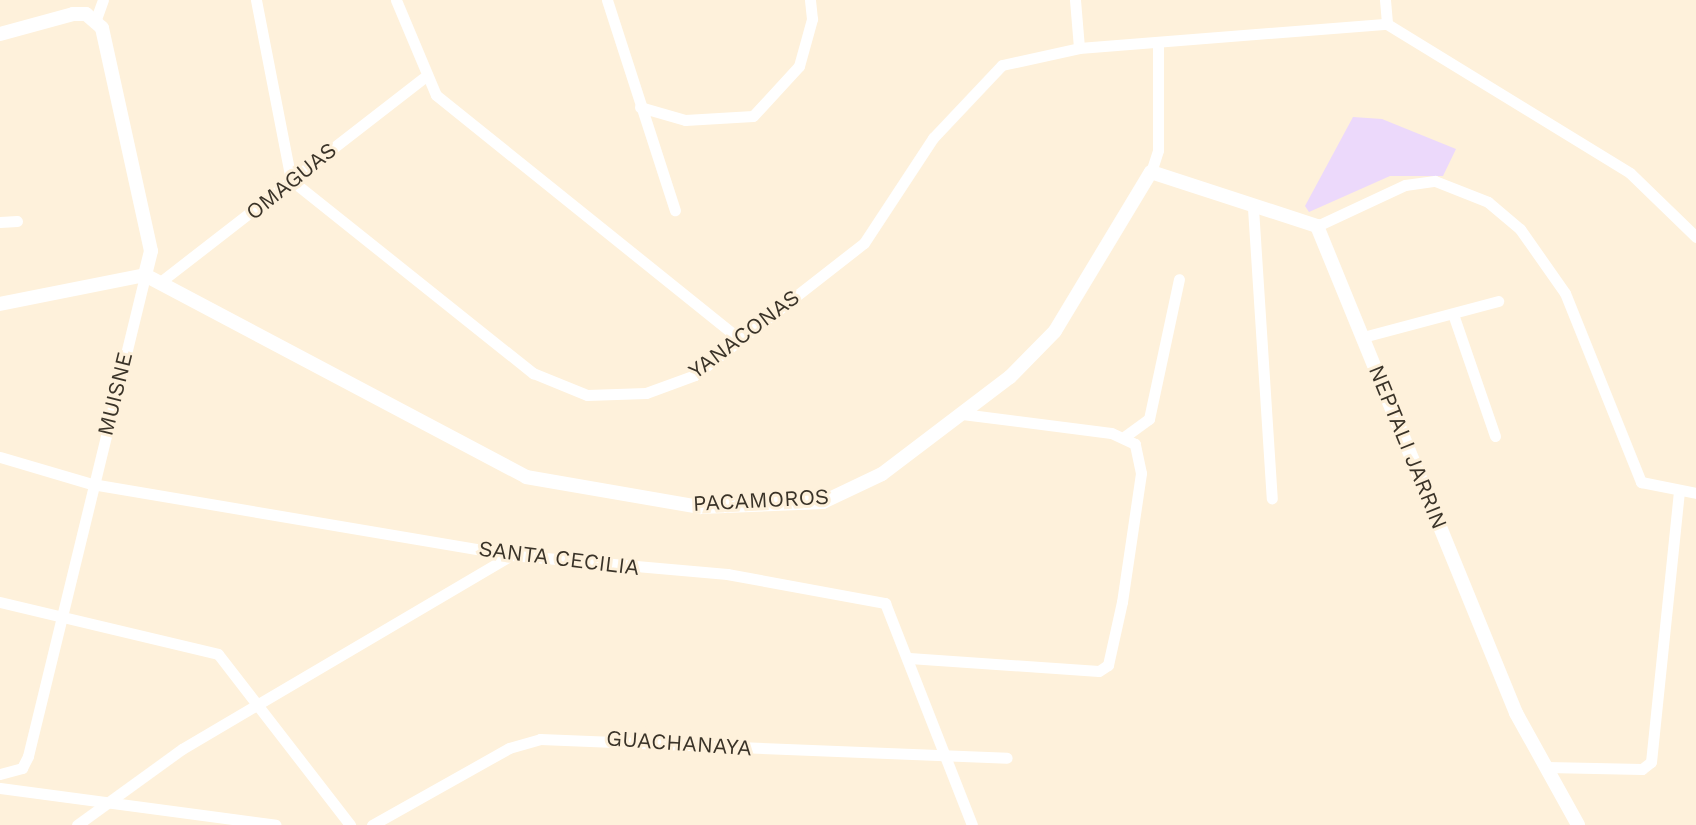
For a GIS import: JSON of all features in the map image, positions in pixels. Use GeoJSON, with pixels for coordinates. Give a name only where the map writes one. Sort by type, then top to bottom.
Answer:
{"type":"FeatureCollection","features":[{"type":"Feature","properties":{"kind":"street"},"geometry":{"type":"LineString","coordinates":[[0,34],[73,14],[96,19],[103,0]]}},
{"type":"Feature","properties":{"kind":"street"},"geometry":{"type":"LineString","coordinates":[[256,0],[291,180]]}},
{"type":"Feature","properties":{"kind":"street"},"geometry":{"type":"LineString","coordinates":[[396,0],[423,78],[739,339]]}},
{"type":"Feature","properties":{"kind":"street"},"geometry":{"type":"LineString","coordinates":[[607,0],[675,210]]}},
{"type":"Feature","properties":{"kind":"street"},"geometry":{"type":"LineString","coordinates":[[640,107],[685,120],[753,116],[799,66],[812,19],[810,0]]}},
{"type":"Feature","properties":{"kind":"street"},"geometry":{"type":"LineString","coordinates":[[1075,0],[1079,48]]}},
{"type":"Feature","properties":{"kind":"street"},"geometry":{"type":"LineString","coordinates":[[1385,0],[1387,24],[1630,173],[1696,237]]}},
{"type":"Feature","properties":{"kind":"street","name":"MUISNE"},"geometry":{"type":"LineString","coordinates":[[0,774],[22,768],[28,756],[92,484],[151,260],[146,226],[96,19]]}},
{"type":"Feature","properties":{"kind":"street","name":"YANACONAS"},"geometry":{"type":"LineString","coordinates":[[291,180],[533,373],[587,395],[646,393],[683,380],[864,243],[933,138],[1002,65],[1079,48],[1387,24]]}},
{"type":"Feature","properties":{"kind":"street","name":"PACAMOROS"},"geometry":{"type":"LineString","coordinates":[[145,275],[513,471],[579,489],[700,507],[823,502],[864,485],[962,414],[1055,331],[1151,172],[1158,150],[1158,43]]}},
{"type":"Feature","properties":{"kind":"street","name":"OMAGUAS"},"geometry":{"type":"LineString","coordinates":[[159,283],[423,78]]}},
{"type":"Feature","properties":{"kind":"street"},"geometry":{"type":"LineString","coordinates":[[1151,172],[1253,208],[1317,226],[1405,185],[1435,181],[1488,202],[1520,229],[1565,293],[1641,482],[1679,493],[1696,493]]}},
{"type":"Feature","properties":{"kind":"street"},"geometry":{"type":"LineString","coordinates":[[1253,208],[1272,498]]}},
{"type":"Feature","properties":{"kind":"street"},"geometry":{"type":"LineString","coordinates":[[0,222],[17,221]]}},
{"type":"Feature","properties":{"kind":"street","name":"NEPTALI JARRIN"},"geometry":{"type":"LineString","coordinates":[[1317,226],[1516,713],[1578,825]]}},
{"type":"Feature","properties":{"kind":"street"},"geometry":{"type":"LineString","coordinates":[[0,304],[145,275]]}},
{"type":"Feature","properties":{"kind":"street"},"geometry":{"type":"LineString","coordinates":[[1124,437],[1149,419],[1179,279]]}},
{"type":"Feature","properties":{"kind":"street"},"geometry":{"type":"LineString","coordinates":[[1363,337],[1498,301]]}},
{"type":"Feature","properties":{"kind":"street"},"geometry":{"type":"LineString","coordinates":[[1453,314],[1495,436]]}},
{"type":"Feature","properties":{"kind":"street"},"geometry":{"type":"LineString","coordinates":[[909,658],[1071,675],[1108,665],[1141,473],[1141,454],[1124,437],[962,414]]}},
{"type":"Feature","properties":{"kind":"street","name":"SANTA CECILIA"},"geometry":{"type":"LineString","coordinates":[[0,457],[92,484],[511,555],[727,574],[885,603],[972,825]]}},
{"type":"Feature","properties":{"kind":"street"},"geometry":{"type":"LineString","coordinates":[[1547,767],[1642,769],[1651,762],[1679,493]]}},
{"type":"Feature","properties":{"kind":"street"},"geometry":{"type":"LineString","coordinates":[[77,825],[108,799],[511,555]]}},
{"type":"Feature","properties":{"kind":"street"},"geometry":{"type":"LineString","coordinates":[[0,602],[60,620],[218,654],[261,705],[350,825]]}},
{"type":"Feature","properties":{"kind":"street","name":"GUACHANAYA"},"geometry":{"type":"LineString","coordinates":[[372,825],[509,748],[540,739],[945,760],[1007,758]]}},
{"type":"Feature","properties":{"kind":"street"},"geometry":{"type":"LineString","coordinates":[[0,788],[108,799],[276,825]]}},
{"type":"Feature","properties":{"kind":"shaded area"},"geometry":{"type":"Polygon","coordinates":[[[1353,117],[1382,119],[1456,149],[1443,176],[1390,176],[1309,212],[1305,206],[1353,117]]]}}]}
